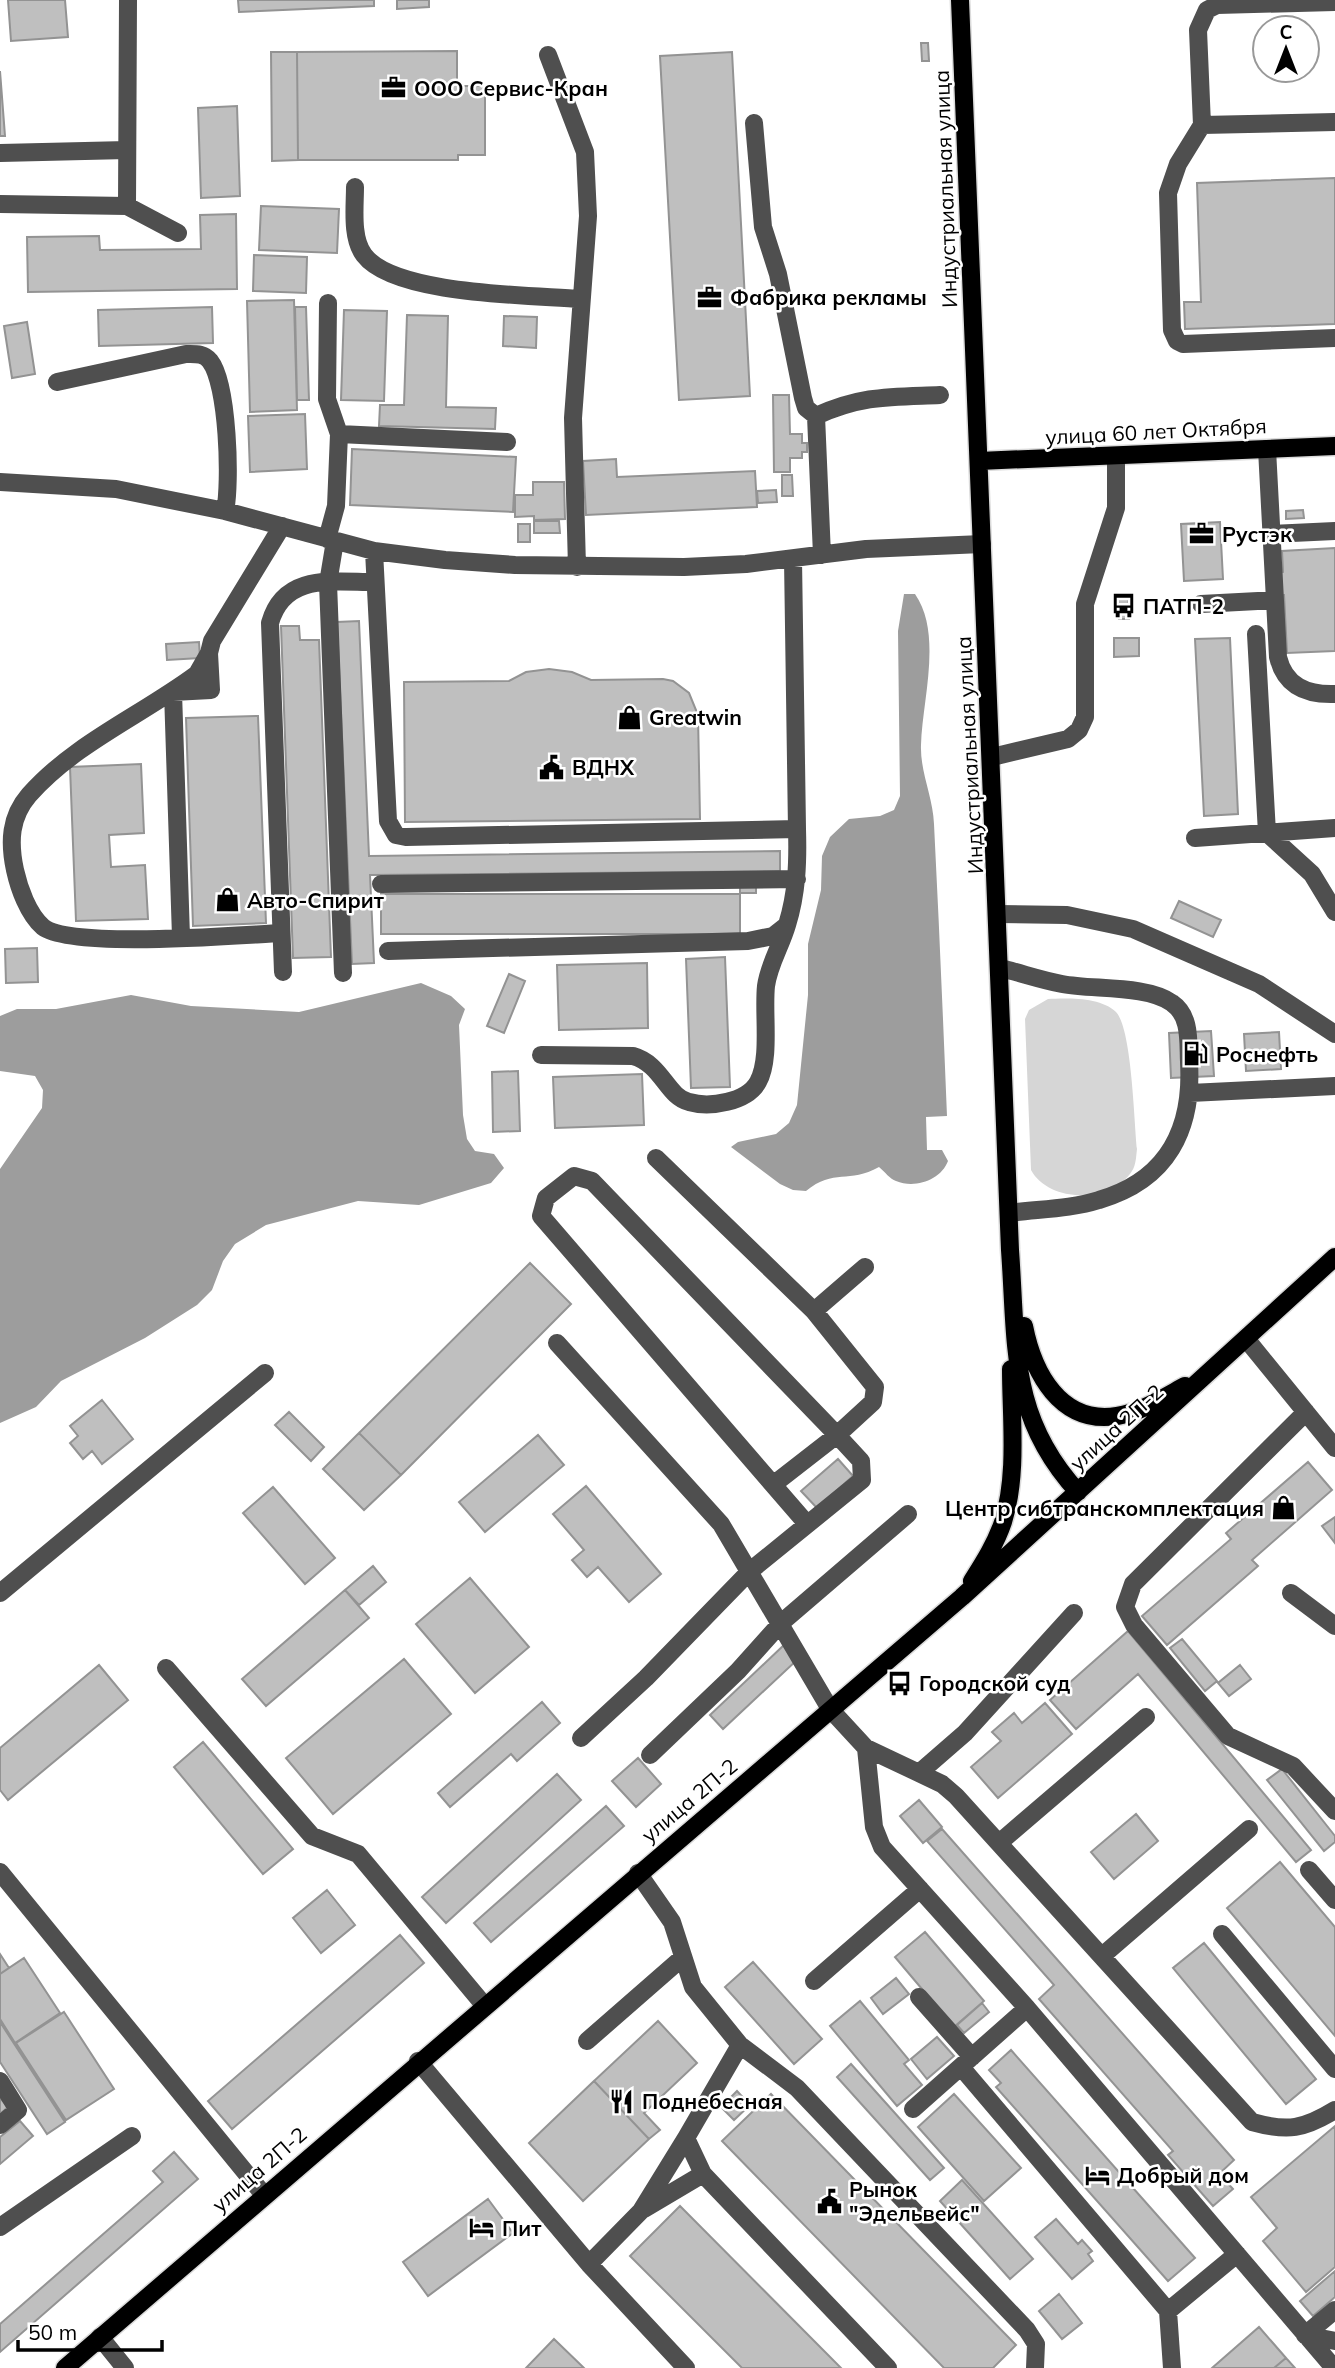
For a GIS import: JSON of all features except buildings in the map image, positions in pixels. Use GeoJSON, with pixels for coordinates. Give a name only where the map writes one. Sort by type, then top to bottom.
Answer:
{"type":"FeatureCollection","features":[{"type":"Feature","properties":{"kind":"main road","name":"Индустриальная улица"},"geometry":{"type":"LineString","coordinates":[[960,0],[1010,1250],[1017,1353],[1027,1411],[1046,1453],[1078,1492]]}},
{"type":"Feature","properties":{"kind":"main road","name":"улица 60 лет Октября"},"geometry":{"type":"LineString","coordinates":[[979,461],[1335,446]]}},
{"type":"Feature","properties":{"kind":"main road"},"geometry":{"type":"LineString","coordinates":[[1010,1250],[1034,1361],[1056,1398],[1091,1416],[1115,1417],[1142,1409],[1207,1375]]}},
{"type":"Feature","properties":{"kind":"main road"},"geometry":{"type":"LineString","coordinates":[[962,1597],[994,1545],[1008,1503],[1012,1473],[1010,1250]]}},
{"type":"Feature","properties":{"kind":"main road","name":"улица 2П-2"},"geometry":{"type":"LineString","coordinates":[[65,2368],[418,2061],[962,1597],[1335,1257]]}},
{"type":"Feature","properties":{"kind":"street"},"geometry":{"type":"LineString","coordinates":[[127,206],[128,0]]}},
{"type":"Feature","properties":{"kind":"street"},"geometry":{"type":"LineString","coordinates":[[1335,2],[1217,5],[1206,10],[1198,30],[1202,125],[1178,164],[1168,193],[1173,336],[1183,344],[1335,338]]}},
{"type":"Feature","properties":{"kind":"street"},"geometry":{"type":"LineString","coordinates":[[548,55],[585,152],[588,216],[580,299],[573,438],[577,567]]}},
{"type":"Feature","properties":{"kind":"street"},"geometry":{"type":"LineString","coordinates":[[754,122],[762,227],[778,274],[803,398],[806,408],[816,416],[822,555]]}},
{"type":"Feature","properties":{"kind":"street"},"geometry":{"type":"LineString","coordinates":[[1202,125],[1335,122]]}},
{"type":"Feature","properties":{"kind":"street"},"geometry":{"type":"LineString","coordinates":[[0,153],[127,150]]}},
{"type":"Feature","properties":{"kind":"street"},"geometry":{"type":"LineString","coordinates":[[355,187],[357,243],[363,255],[391,276],[451,288],[580,299]]}},
{"type":"Feature","properties":{"kind":"street"},"geometry":{"type":"LineString","coordinates":[[0,204],[127,206],[178,233]]}},
{"type":"Feature","properties":{"kind":"street"},"geometry":{"type":"LineString","coordinates":[[328,303],[327,399],[339,434],[336,506],[328,583],[343,973]]}},
{"type":"Feature","properties":{"kind":"street"},"geometry":{"type":"LineString","coordinates":[[57,382],[186,354],[200,354],[209,359],[218,381],[226,436],[228,488],[225,511]]}},
{"type":"Feature","properties":{"kind":"street"},"geometry":{"type":"LineString","coordinates":[[816,416],[846,402],[863,398],[940,394]]}},
{"type":"Feature","properties":{"kind":"street"},"geometry":{"type":"LineString","coordinates":[[339,434],[507,442]]}},
{"type":"Feature","properties":{"kind":"street"},"geometry":{"type":"LineString","coordinates":[[1268,449],[1281,670],[1289,681],[1301,689],[1317,694],[1335,694]]}},
{"type":"Feature","properties":{"kind":"street"},"geometry":{"type":"LineString","coordinates":[[992,757],[1068,740],[1079,730],[1085,717],[1085,604],[1116,508],[1116,456]]}},
{"type":"Feature","properties":{"kind":"street"},"geometry":{"type":"LineString","coordinates":[[0,482],[116,489],[225,511],[374,551],[445,560],[577,567],[684,568],[793,559],[866,549],[982,544]]}},
{"type":"Feature","properties":{"kind":"street"},"geometry":{"type":"LineString","coordinates":[[281,933],[78,937],[43,926],[19,887],[11,835],[13,819],[19,807],[63,763],[173,692],[211,690],[209,653],[212,641],[282,526]]}},
{"type":"Feature","properties":{"kind":"street"},"geometry":{"type":"LineString","coordinates":[[1271,534],[1335,531]]}},
{"type":"Feature","properties":{"kind":"street"},"geometry":{"type":"LineString","coordinates":[[374,551],[387,821],[396,835],[406,837],[797,829]]}},
{"type":"Feature","properties":{"kind":"street"},"geometry":{"type":"LineString","coordinates":[[541,1055],[633,1056],[647,1060],[679,1097],[689,1102],[708,1103],[742,1097],[758,1083],[762,1070],[766,986],[787,925],[797,879],[793,559]]}},
{"type":"Feature","properties":{"kind":"street"},"geometry":{"type":"LineString","coordinates":[[283,972],[270,623],[279,602],[293,588],[306,583],[374,582]]}},
{"type":"Feature","properties":{"kind":"street"},"geometry":{"type":"LineString","coordinates":[[1201,604],[1275,600]]}},
{"type":"Feature","properties":{"kind":"street"},"geometry":{"type":"LineString","coordinates":[[1256,634],[1267,833],[1312,874],[1335,912]]}},
{"type":"Feature","properties":{"kind":"street"},"geometry":{"type":"LineString","coordinates":[[173,692],[180,937]]}},
{"type":"Feature","properties":{"kind":"street"},"geometry":{"type":"LineString","coordinates":[[1195,838],[1335,828]]}},
{"type":"Feature","properties":{"kind":"street"},"geometry":{"type":"LineString","coordinates":[[381,884],[797,879]]}},
{"type":"Feature","properties":{"kind":"street"},"geometry":{"type":"LineString","coordinates":[[998,914],[1067,915],[1133,929],[1259,984],[1335,1034]]}},
{"type":"Feature","properties":{"kind":"street"},"geometry":{"type":"LineString","coordinates":[[387,951],[748,941],[773,936],[787,925]]}},
{"type":"Feature","properties":{"kind":"street"},"geometry":{"type":"LineString","coordinates":[[1000,968],[1062,984],[1153,994],[1172,1002],[1182,1012],[1187,1025],[1190,1093],[1187,1118],[1175,1143],[1148,1174],[1128,1190],[1098,1201],[1009,1213]]}},
{"type":"Feature","properties":{"kind":"street"},"geometry":{"type":"LineString","coordinates":[[1190,1093],[1335,1086]]}},
{"type":"Feature","properties":{"kind":"street"},"geometry":{"type":"LineString","coordinates":[[656,1158],[814,1311],[875,1387],[873,1402],[837,1436],[774,1485]]}},
{"type":"Feature","properties":{"kind":"street"},"geometry":{"type":"LineString","coordinates":[[581,1738],[646,1678],[750,1571],[862,1480],[861,1461],[592,1181],[574,1176],[546,1198],[541,1216],[807,1524]]}},
{"type":"Feature","properties":{"kind":"street"},"geometry":{"type":"LineString","coordinates":[[814,1311],[865,1267]]}},
{"type":"Feature","properties":{"kind":"street"},"geometry":{"type":"LineString","coordinates":[[1247,1340],[1335,1448]]}},
{"type":"Feature","properties":{"kind":"street"},"geometry":{"type":"LineString","coordinates":[[557,1343],[721,1524],[830,1709],[866,1748],[942,1784],[956,1796],[1252,2122],[1276,2129],[1308,2126],[1335,2110]]}},
{"type":"Feature","properties":{"kind":"street"},"geometry":{"type":"LineString","coordinates":[[0,1593],[265,1373]]}},
{"type":"Feature","properties":{"kind":"street"},"geometry":{"type":"LineString","coordinates":[[1306,1412],[1133,1584],[1125,1607],[1134,1625],[1228,1736],[1293,1766],[1335,1811]]}},
{"type":"Feature","properties":{"kind":"street"},"geometry":{"type":"LineString","coordinates":[[650,1755],[738,1671],[781,1623],[908,1514]]}},
{"type":"Feature","properties":{"kind":"street"},"geometry":{"type":"LineString","coordinates":[[1292,1593],[1335,1626]]}},
{"type":"Feature","properties":{"kind":"street"},"geometry":{"type":"LineString","coordinates":[[919,1773],[965,1733],[1074,1613]]}},
{"type":"Feature","properties":{"kind":"street"},"geometry":{"type":"LineString","coordinates":[[166,1668],[312,1836],[358,1854],[484,2005]]}},
{"type":"Feature","properties":{"kind":"street"},"geometry":{"type":"LineString","coordinates":[[999,1843],[1146,1717]]}},
{"type":"Feature","properties":{"kind":"street"},"geometry":{"type":"LineString","coordinates":[[866,1748],[874,1827],[882,1847],[1027,2008],[1334,2368]]}},
{"type":"Feature","properties":{"kind":"street"},"geometry":{"type":"LineString","coordinates":[[1102,1956],[1249,1829]]}},
{"type":"Feature","properties":{"kind":"street"},"geometry":{"type":"LineString","coordinates":[[1309,1870],[1335,1900]]}},
{"type":"Feature","properties":{"kind":"street"},"geometry":{"type":"LineString","coordinates":[[0,1872],[264,2195]]}},
{"type":"Feature","properties":{"kind":"street"},"geometry":{"type":"LineString","coordinates":[[638,1873],[672,1922],[693,1987],[740,2045],[797,2088],[1027,2330],[1036,2344],[1035,2368]]}},
{"type":"Feature","properties":{"kind":"street"},"geometry":{"type":"LineString","coordinates":[[814,1981],[920,1889]]}},
{"type":"Feature","properties":{"kind":"street"},"geometry":{"type":"LineString","coordinates":[[1222,1934],[1335,2069]]}},
{"type":"Feature","properties":{"kind":"street"},"geometry":{"type":"LineString","coordinates":[[587,2041],[682,1958]]}},
{"type":"Feature","properties":{"kind":"street"},"geometry":{"type":"LineString","coordinates":[[919,1997],[966,2062],[1168,2311],[1172,2368]]}},
{"type":"Feature","properties":{"kind":"street"},"geometry":{"type":"LineString","coordinates":[[913,2109],[1027,2008]]}},
{"type":"Feature","properties":{"kind":"street"},"geometry":{"type":"LineString","coordinates":[[589,2264],[641,2211],[740,2045]]}},
{"type":"Feature","properties":{"kind":"street"},"geometry":{"type":"LineString","coordinates":[[418,2061],[589,2264],[686,2368]]}},
{"type":"Feature","properties":{"kind":"street"},"geometry":{"type":"LineString","coordinates":[[0,2081],[18,2110],[0,2125]]}},
{"type":"Feature","properties":{"kind":"street"},"geometry":{"type":"LineString","coordinates":[[0,2227],[132,2136]]}},
{"type":"Feature","properties":{"kind":"street"},"geometry":{"type":"LineString","coordinates":[[685,2138],[703,2174],[888,2368]]}},
{"type":"Feature","properties":{"kind":"street"},"geometry":{"type":"LineString","coordinates":[[641,2211],[703,2174]]}},
{"type":"Feature","properties":{"kind":"street"},"geometry":{"type":"LineString","coordinates":[[1168,2311],[1237,2254]]}},
{"type":"Feature","properties":{"kind":"street"},"geometry":{"type":"LineString","coordinates":[[1306,2334],[1335,2310]]}},
{"type":"Feature","properties":{"kind":"street"},"geometry":{"type":"LineString","coordinates":[[1306,2334],[1335,2341]]}},
{"type":"Feature","properties":{"kind":"street"},"geometry":{"type":"LineString","coordinates":[[100,2337],[125,2368]]}},
{"type":"Feature","properties":{"kind":"shaded area"},"geometry":{"type":"Polygon","coordinates":[[[904,594],[915,594],[928,628],[929,668],[921,755],[934,824],[947,1116],[926,1117],[927,1150],[942,1150],[948,1161],[940,1173],[919,1183],[896,1181],[879,1167],[859,1175],[825,1180],[806,1191],[793,1190],[780,1184],[731,1147],[738,1142],[776,1134],[789,1123],[797,1105],[808,995],[808,944],[821,890],[822,856],[830,837],[849,819],[880,816],[894,810],[900,796],[898,631],[904,594]]]}},
{"type":"Feature","properties":{"kind":"shaded area"},"geometry":{"type":"Polygon","coordinates":[[[421,983],[451,996],[465,1009],[459,1025],[463,1115],[467,1139],[475,1151],[494,1154],[504,1168],[491,1183],[419,1205],[358,1201],[266,1225],[235,1244],[223,1261],[212,1290],[197,1305],[145,1338],[61,1381],[36,1407],[0,1423],[0,1169],[42,1108],[43,1090],[35,1076],[0,1071],[0,1016],[17,1009],[56,1009],[131,995],[191,1006],[299,1012],[421,983]]]}},
{"type":"Feature","properties":{"kind":"shaded area"},"geometry":{"type":"Polygon","coordinates":[[[1048,999],[1084,1000],[1110,1007],[1116,1012],[1126,1037],[1136,1161],[1132,1171],[1122,1182],[1096,1194],[1065,1194],[1051,1189],[1031,1170],[1025,1019],[1029,1010],[1048,999]]]}},
{"type":"Feature","properties":{"kind":"place","name":"ООО Сервис-Кран"},"geometry":{"type":"Point","coordinates":[394,88]}},
{"type":"Feature","properties":{"kind":"place","name":"Фабрика рекламы"},"geometry":{"type":"Point","coordinates":[710,297]}},
{"type":"Feature","properties":{"kind":"place","name":"Рустэк"},"geometry":{"type":"Point","coordinates":[1202,534]}},
{"type":"Feature","properties":{"kind":"place","name":"ПАТП-2"},"geometry":{"type":"Point","coordinates":[1123,606]}},
{"type":"Feature","properties":{"kind":"place","name":"Greatwin"},"geometry":{"type":"Point","coordinates":[629,717]}},
{"type":"Feature","properties":{"kind":"place","name":"ВДНХ"},"geometry":{"type":"Point","coordinates":[552,767]}},
{"type":"Feature","properties":{"kind":"place","name":"Авто-Спирит"},"geometry":{"type":"Point","coordinates":[227,900]}},
{"type":"Feature","properties":{"kind":"place","name":"Роснефть"},"geometry":{"type":"Point","coordinates":[1196,1054]}},
{"type":"Feature","properties":{"kind":"place","name":"Центр сибтранскомплектация"},"geometry":{"type":"Point","coordinates":[1284,1508]}},
{"type":"Feature","properties":{"kind":"place","name":"Городской суд"},"geometry":{"type":"Point","coordinates":[899,1683]}},
{"type":"Feature","properties":{"kind":"place","name":"Поднебесная"},"geometry":{"type":"Point","coordinates":[622,2101]}},
{"type":"Feature","properties":{"kind":"place","name":"Добрый дом"},"geometry":{"type":"Point","coordinates":[1097,2175]}},
{"type":"Feature","properties":{"kind":"place","name":"Рынок \"Эдельвейс\""},"geometry":{"type":"Point","coordinates":[829,2201]}},
{"type":"Feature","properties":{"kind":"place","name":"Пит"},"geometry":{"type":"Point","coordinates":[482,2228]}}]}
